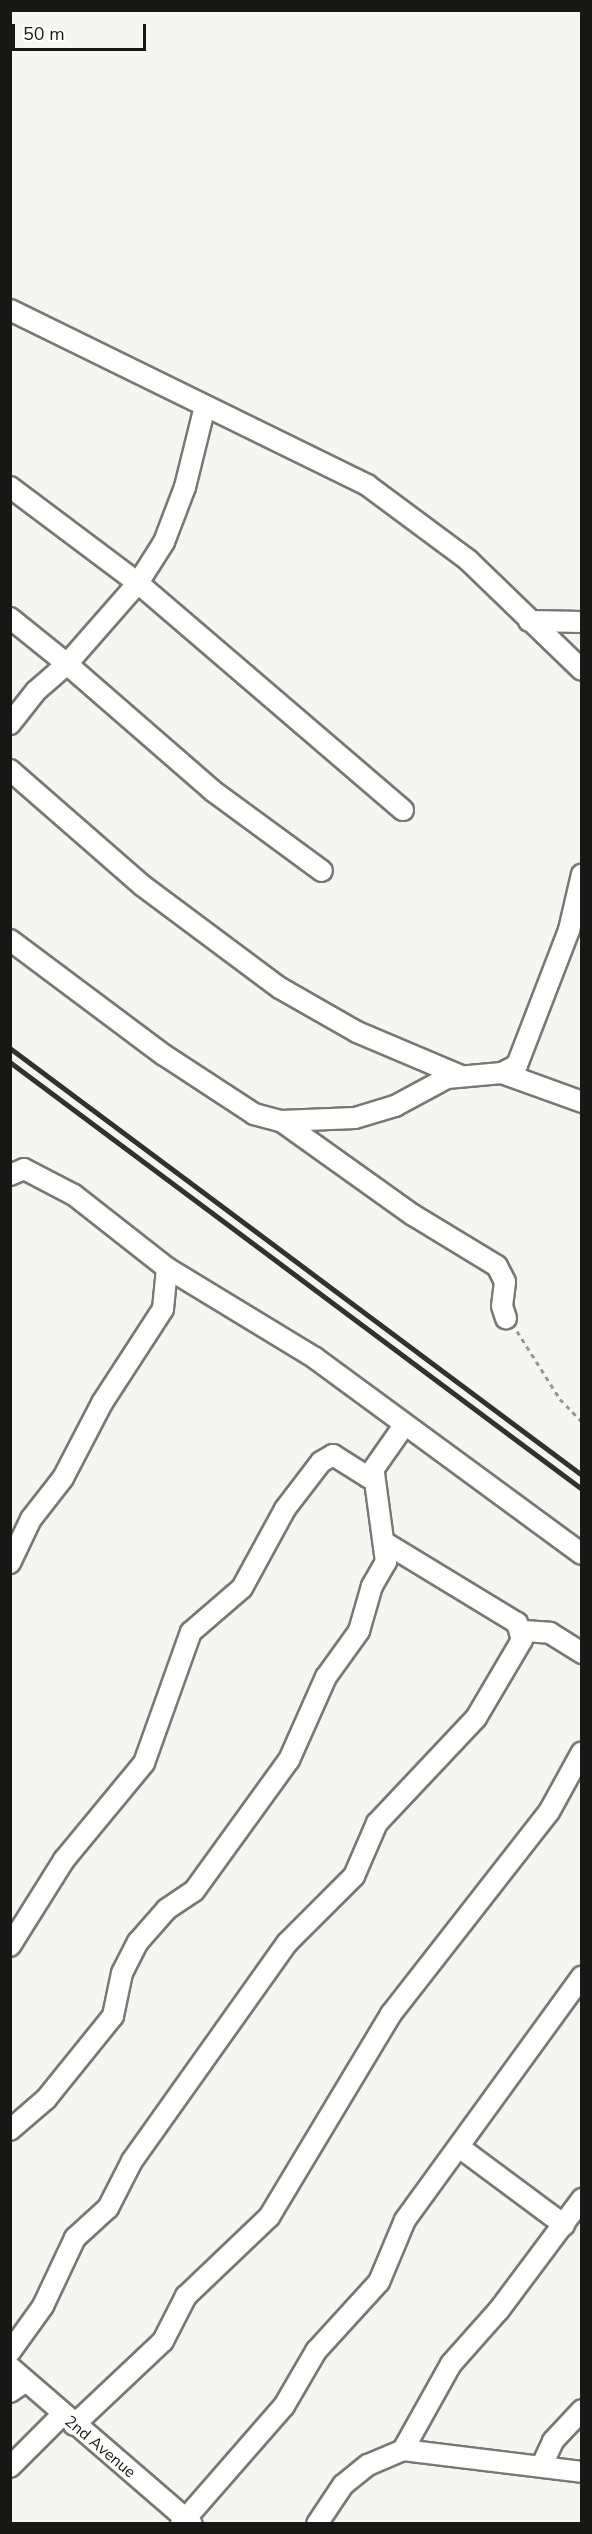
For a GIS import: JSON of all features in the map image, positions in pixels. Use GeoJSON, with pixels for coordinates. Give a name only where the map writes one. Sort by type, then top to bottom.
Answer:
{"type":"FeatureCollection","features":[{"type":"Feature","properties":{"kind":"street"},"geometry":{"type":"LineString","coordinates":[[10,310],[204,410],[367,484],[468,560],[528,621],[582,670]]}},
{"type":"Feature","properties":{"kind":"street"},"geometry":{"type":"LineString","coordinates":[[10,724],[36,691],[67,664],[138,583],[175,519],[204,410]]}},
{"type":"Feature","properties":{"kind":"street"},"geometry":{"type":"LineString","coordinates":[[10,488],[138,583],[403,810]]}},
{"type":"Feature","properties":{"kind":"street"},"geometry":{"type":"LineString","coordinates":[[10,618],[67,664],[213,791],[322,871]]}},
{"type":"Feature","properties":{"kind":"street"},"geometry":{"type":"LineString","coordinates":[[528,621],[582,622]]}},
{"type":"Feature","properties":{"kind":"street"},"geometry":{"type":"LineString","coordinates":[[10,770],[143,886],[280,988],[357,1032],[459,1075]]}},
{"type":"Feature","properties":{"kind":"street"},"geometry":{"type":"LineString","coordinates":[[502,1072],[521,1058],[569,930],[582,874]]}},
{"type":"Feature","properties":{"kind":"street"},"geometry":{"type":"LineString","coordinates":[[10,940],[164,1055],[254,1114],[281,1121],[373,1116],[459,1075],[502,1072],[582,1102]]}},
{"type":"Feature","properties":{"kind":"street"},"geometry":{"type":"LineString","coordinates":[[281,1121],[413,1215],[497,1266],[505,1281],[501,1306],[506,1318]]}},
{"type":"Feature","properties":{"kind":"street"},"geometry":{"type":"LineString","coordinates":[[15,1167],[74,1195],[166,1268],[315,1358],[403,1427],[582,1554]]}},
{"type":"Feature","properties":{"kind":"street"},"geometry":{"type":"LineString","coordinates":[[10,1563],[31,1519],[63,1478],[102,1403],[163,1309],[166,1268]]}},
{"type":"Feature","properties":{"kind":"street"},"geometry":{"type":"LineString","coordinates":[[10,2130],[46,2099],[113,2016],[122,1974],[138,1942],[167,1909],[194,1891],[289,1760],[326,1677],[359,1631],[387,1544],[377,1515],[374,1473],[403,1427]]}},
{"type":"Feature","properties":{"kind":"street"},"geometry":{"type":"LineString","coordinates":[[10,1946],[64,1860],[144,1762],[191,1632],[242,1588],[296,1496],[328,1456],[340,1457],[361,1476],[374,1473]]}},
{"type":"Feature","properties":{"kind":"street"},"geometry":{"type":"LineString","coordinates":[[387,1544],[524,1631],[550,1633],[582,1653]]}},
{"type":"Feature","properties":{"kind":"street"},"geometry":{"type":"LineString","coordinates":[[10,2352],[43,2306],[75,2238],[108,2208],[132,2161],[287,1943],[354,1876],[377,1823],[476,1718],[524,1631]]}},
{"type":"Feature","properties":{"kind":"street"},"geometry":{"type":"LineString","coordinates":[[10,2467],[163,2341],[186,2296],[269,2217],[391,2014],[549,1812],[582,1752]]}},
{"type":"Feature","properties":{"kind":"street"},"geometry":{"type":"LineString","coordinates":[[187,2522],[284,2406],[316,2351],[380,2282],[405,2220],[582,1976]]}},
{"type":"Feature","properties":{"kind":"street"},"geometry":{"type":"LineString","coordinates":[[459,2146],[564,2224]]}},
{"type":"Feature","properties":{"kind":"street"},"geometry":{"type":"LineString","coordinates":[[403,2450],[451,2364],[582,2199]]}},
{"type":"Feature","properties":{"kind":"street","name":"2nd Avenue"},"geometry":{"type":"LineString","coordinates":[[10,2367],[18,2387],[68,2420],[187,2522]]}},
{"type":"Feature","properties":{"kind":"street"},"geometry":{"type":"LineString","coordinates":[[542,2465],[554,2441],[582,2410]]}},
{"type":"Feature","properties":{"kind":"street"},"geometry":{"type":"LineString","coordinates":[[318,2523],[343,2486],[368,2465],[403,2450],[542,2465],[582,2472]]}},
{"type":"Feature","properties":{"kind":"path"},"geometry":{"type":"LineString","coordinates":[[506,1318],[560,1400],[582,1422]]}},
{"type":"Feature","properties":{"kind":"railway"},"geometry":{"type":"LineString","coordinates":[[10,1048],[582,1475]]}},
{"type":"Feature","properties":{"kind":"railway"},"geometry":{"type":"LineString","coordinates":[[10,1062],[582,1489]]}}]}
